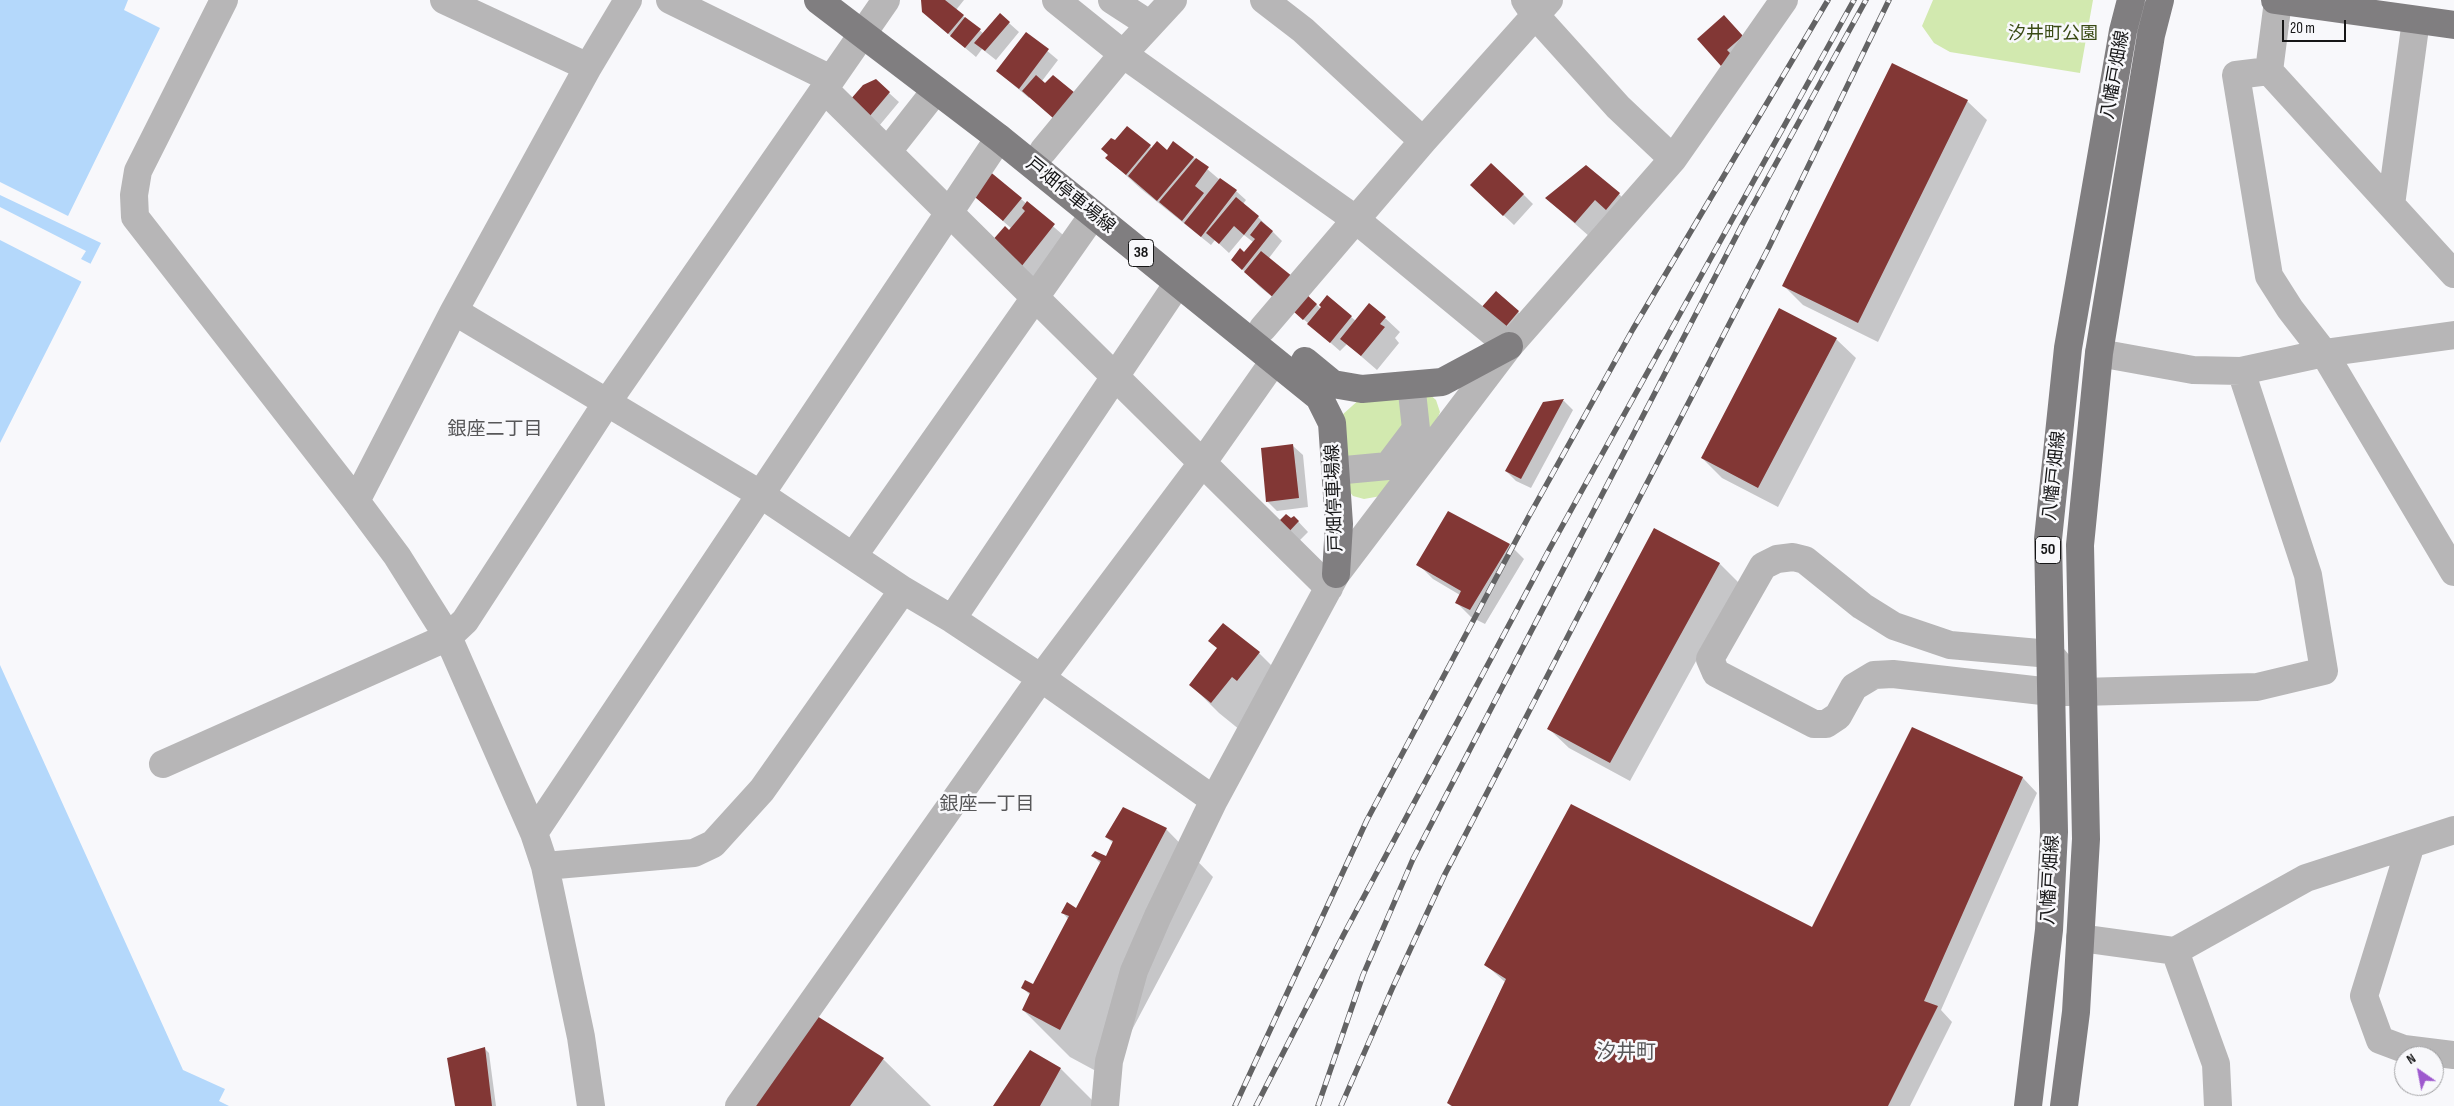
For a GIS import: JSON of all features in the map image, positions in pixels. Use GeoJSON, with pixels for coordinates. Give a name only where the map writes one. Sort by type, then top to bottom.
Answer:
{"type":"FeatureCollection","features":[{"type":"Feature","properties":{"kind":"main road","name":"戸畑停車場線"},"geometry":{"type":"LineString","coordinates":[[818,0],[874,17],[936,90],[999,138],[1319,397],[1332,423],[1339,524],[1332,581]]}},
{"type":"Feature","properties":{"kind":"main road","name":"戸畑停車場線"},"geometry":{"type":"LineString","coordinates":[[849,0],[874,17],[1043,151],[1333,384],[1362,389],[1442,382],[1510,346]]}},
{"type":"Feature","properties":{"kind":"main road","name":"八幡戸畑線"},"geometry":{"type":"LineString","coordinates":[[2028,1106],[2049,930],[2054,832],[2048,539],[2068,348],[2123,31],[2131,0]]}},
{"type":"Feature","properties":{"kind":"main road","name":"八幡戸畑線"},"geometry":{"type":"LineString","coordinates":[[2064,1106],[2076,1012],[2086,839],[2080,545],[2099,353],[2151,34],[2160,0]]}},
{"type":"Feature","properties":{"kind":"main road"},"geometry":{"type":"LineString","coordinates":[[2277,0],[2454,25]]}},
{"type":"Feature","properties":{"kind":"main road","name":"戸畑停車場線"},"geometry":{"type":"LineString","coordinates":[[1332,423],[1340,402],[1362,389]]}},
{"type":"Feature","properties":{"kind":"street"},"geometry":{"type":"LineString","coordinates":[[224,0],[138,171],[134,195],[134,217],[356,501],[396,556],[448,637],[534,832],[544,866],[581,1037],[591,1106]]}},
{"type":"Feature","properties":{"kind":"street"},"geometry":{"type":"LineString","coordinates":[[444,0],[588,67]]}},
{"type":"Feature","properties":{"kind":"street"},"geometry":{"type":"LineString","coordinates":[[356,501],[454,312],[588,67],[628,0]]}},
{"type":"Feature","properties":{"kind":"street"},"geometry":{"type":"LineString","coordinates":[[670,0],[828,84],[888,151],[1116,378],[1203,462],[1332,581]]}},
{"type":"Feature","properties":{"kind":"street"},"geometry":{"type":"LineString","coordinates":[[1056,0],[1123,54],[1355,218],[1510,346]]}},
{"type":"Feature","properties":{"kind":"street"},"geometry":{"type":"LineString","coordinates":[[1112,0],[1149,24]]}},
{"type":"Feature","properties":{"kind":"street"},"geometry":{"type":"LineString","coordinates":[[1043,151],[1123,54],[1173,0]]}},
{"type":"Feature","properties":{"kind":"street"},"geometry":{"type":"LineString","coordinates":[[1264,0],[1303,30],[1422,141]]}},
{"type":"Feature","properties":{"kind":"street"},"geometry":{"type":"LineString","coordinates":[[1105,1106],[1109,1061],[1134,971],[1158,916],[1214,800],[1332,581],[1510,346],[1673,159],[1784,0]]}},
{"type":"Feature","properties":{"kind":"street"},"geometry":{"type":"LineString","coordinates":[[2277,0],[2269,70],[2454,274]]}},
{"type":"Feature","properties":{"kind":"street"},"geometry":{"type":"LineString","coordinates":[[1263,328],[1536,5],[1618,107],[1673,159]]}},
{"type":"Feature","properties":{"kind":"street"},"geometry":{"type":"LineString","coordinates":[[163,764],[448,637],[465,621],[606,404],[874,17]]}},
{"type":"Feature","properties":{"kind":"street"},"geometry":{"type":"LineString","coordinates":[[2391,205],[2416,20]]}},
{"type":"Feature","properties":{"kind":"street"},"geometry":{"type":"LineString","coordinates":[[2269,70],[2236,75],[2269,276],[2290,309],[2324,353],[2454,572]]}},
{"type":"Feature","properties":{"kind":"street"},"geometry":{"type":"LineString","coordinates":[[888,151],[936,90]]}},
{"type":"Feature","properties":{"kind":"street"},"geometry":{"type":"LineString","coordinates":[[534,832],[999,138]]}},
{"type":"Feature","properties":{"kind":"street"},"geometry":{"type":"LineString","coordinates":[[854,555],[1093,215]]}},
{"type":"Feature","properties":{"kind":"street"},"geometry":{"type":"LineString","coordinates":[[952,619],[1116,378],[1178,283]]}},
{"type":"Feature","properties":{"kind":"street"},"geometry":{"type":"LineString","coordinates":[[454,312],[760,494],[854,555],[903,590],[952,619],[1041,678],[1214,800]]}},
{"type":"Feature","properties":{"kind":"street"},"geometry":{"type":"LineString","coordinates":[[2099,353],[2193,370],[2241,371],[2324,353],[2454,335]]}},
{"type":"Feature","properties":{"kind":"street"},"geometry":{"type":"LineString","coordinates":[[739,1106],[1041,678],[1203,462],[1274,361]]}},
{"type":"Feature","properties":{"kind":"street"},"geometry":{"type":"LineString","coordinates":[[2082,692],[2050,654],[1950,645],[1894,626],[1862,606],[1805,560],[1793,557],[1777,559],[1763,566],[1710,659],[1716,673],[1814,724],[1826,724],[1838,716],[1854,687],[1874,675],[1893,674],[2051,692],[2082,692],[2257,686],[2324,672],[2308,575],[2241,371]]}},
{"type":"Feature","properties":{"kind":"street"},"geometry":{"type":"LineString","coordinates":[[1345,470],[1388,466],[1406,455],[1416,429],[1412,392]]}},
{"type":"Feature","properties":{"kind":"street"},"geometry":{"type":"LineString","coordinates":[[544,866],[694,853],[713,844],[762,790],[903,590]]}},
{"type":"Feature","properties":{"kind":"street"},"geometry":{"type":"LineString","coordinates":[[2080,938],[2176,951],[2306,878],[2454,830]]}},
{"type":"Feature","properties":{"kind":"street"},"geometry":{"type":"LineString","coordinates":[[2411,844],[2364,996],[2380,1040],[2404,1049],[2454,1055]]}},
{"type":"Feature","properties":{"kind":"street"},"geometry":{"type":"LineString","coordinates":[[2176,951],[2216,1064],[2218,1106]]}},
{"type":"Feature","properties":{"kind":"green space","name":"汐井町公園"},"geometry":{"type":"Polygon","coordinates":[[[1933,0],[2093,0],[2080,73],[1950,52],[1934,43],[1922,26],[1933,0]]]}},
{"type":"Feature","properties":{"kind":"green space"},"geometry":{"type":"Polygon","coordinates":[[[1402,391],[1407,423],[1382,458],[1341,463],[1342,415],[1361,398],[1402,391]]]}},
{"type":"Feature","properties":{"kind":"green space"},"geometry":{"type":"Polygon","coordinates":[[[1419,391],[1429,394],[1436,400],[1440,412],[1432,433],[1424,428],[1419,391]]]}},
{"type":"Feature","properties":{"kind":"green space"},"geometry":{"type":"Polygon","coordinates":[[[1398,470],[1381,496],[1364,499],[1353,496],[1345,486],[1344,479],[1398,470]]]}},
{"type":"Feature","properties":{"kind":"water"},"geometry":{"type":"Polygon","coordinates":[[[0,0],[128,0],[124,10],[160,28],[68,216],[0,182],[0,0]]]}},
{"type":"Feature","properties":{"kind":"water"},"geometry":{"type":"Polygon","coordinates":[[[0,195],[101,243],[0,443],[0,195]]]}},
{"type":"Feature","properties":{"kind":"water"},"geometry":{"type":"Polygon","coordinates":[[[0,665],[183,1070],[225,1089],[219,1101],[229,1106],[0,1106],[0,665]]]}},
{"type":"Feature","properties":{"kind":"pier"},"geometry":{"type":"Polygon","coordinates":[[[0,207],[86,251],[81,259],[93,265],[84,283],[0,240],[0,207]]]}},
{"type":"Feature","properties":{"kind":"building"},"geometry":{"type":"Polygon","coordinates":[[[921,0],[945,0],[964,15],[948,34],[922,12],[921,0]]]}},
{"type":"Feature","properties":{"kind":"building"},"geometry":{"type":"Polygon","coordinates":[[[1000,13],[1010,22],[985,51],[974,43],[1000,13]]]}},
{"type":"Feature","properties":{"kind":"building"},"geometry":{"type":"Polygon","coordinates":[[[1724,15],[1743,36],[1727,50],[1733,56],[1721,66],[1697,39],[1724,15]]]}},
{"type":"Feature","properties":{"kind":"building"},"geometry":{"type":"Polygon","coordinates":[[[965,17],[981,29],[965,48],[950,36],[965,17]]]}},
{"type":"Feature","properties":{"kind":"building"},"geometry":{"type":"Polygon","coordinates":[[[1026,32],[1049,49],[1019,89],[996,71],[1026,32]]]}},
{"type":"Feature","properties":{"kind":"building"},"geometry":{"type":"Polygon","coordinates":[[[1892,63],[1968,100],[1858,323],[1782,286],[1892,63]]]}},
{"type":"Feature","properties":{"kind":"building"},"geometry":{"type":"Polygon","coordinates":[[[1036,75],[1045,83],[1053,75],[1075,93],[1053,118],[1022,91],[1036,75]]]}},
{"type":"Feature","properties":{"kind":"building"},"geometry":{"type":"Polygon","coordinates":[[[876,79],[890,92],[869,117],[850,100],[863,85],[876,79]]]}},
{"type":"Feature","properties":{"kind":"building"},"geometry":{"type":"Polygon","coordinates":[[[1127,126],[1151,145],[1126,175],[1105,158],[1108,155],[1101,149],[1111,138],[1115,140],[1127,126]]]}},
{"type":"Feature","properties":{"kind":"building"},"geometry":{"type":"Polygon","coordinates":[[[1157,141],[1167,150],[1173,141],[1194,157],[1157,201],[1128,176],[1157,141]]]}},
{"type":"Feature","properties":{"kind":"building"},"geometry":{"type":"Polygon","coordinates":[[[1196,158],[1209,167],[1195,186],[1204,193],[1182,221],[1159,202],[1196,158]]]}},
{"type":"Feature","properties":{"kind":"building"},"geometry":{"type":"Polygon","coordinates":[[[1491,163],[1524,194],[1503,216],[1470,185],[1491,163]]]}},
{"type":"Feature","properties":{"kind":"building"},"geometry":{"type":"Polygon","coordinates":[[[1586,165],[1620,193],[1606,210],[1595,200],[1575,223],[1545,198],[1586,165]]]}},
{"type":"Feature","properties":{"kind":"building"},"geometry":{"type":"Polygon","coordinates":[[[988,170],[1022,198],[1003,221],[969,192],[988,170]]]}},
{"type":"Feature","properties":{"kind":"building"},"geometry":{"type":"Polygon","coordinates":[[[1220,178],[1237,190],[1201,237],[1184,223],[1220,178]]]}},
{"type":"Feature","properties":{"kind":"building"},"geometry":{"type":"Polygon","coordinates":[[[1236,197],[1259,216],[1244,235],[1234,226],[1219,244],[1206,233],[1236,197]]]}},
{"type":"Feature","properties":{"kind":"building"},"geometry":{"type":"Polygon","coordinates":[[[1027,201],[1055,224],[1021,267],[991,242],[1005,226],[1009,230],[1025,211],[1022,208],[1027,201]]]}},
{"type":"Feature","properties":{"kind":"building"},"geometry":{"type":"Polygon","coordinates":[[[1261,221],[1273,231],[1242,270],[1231,260],[1240,248],[1244,252],[1255,239],[1250,235],[1261,221]]]}},
{"type":"Feature","properties":{"kind":"building"},"geometry":{"type":"Polygon","coordinates":[[[1261,251],[1293,277],[1275,299],[1244,272],[1261,251]]]}},
{"type":"Feature","properties":{"kind":"building"},"geometry":{"type":"Polygon","coordinates":[[[1496,291],[1519,311],[1503,330],[1479,310],[1496,291]]]}},
{"type":"Feature","properties":{"kind":"building"},"geometry":{"type":"Polygon","coordinates":[[[1307,295],[1317,304],[1303,320],[1293,311],[1307,295]]]}},
{"type":"Feature","properties":{"kind":"building"},"geometry":{"type":"Polygon","coordinates":[[[1327,295],[1352,316],[1330,343],[1307,324],[1321,307],[1319,305],[1327,295]]]}},
{"type":"Feature","properties":{"kind":"building"},"geometry":{"type":"Polygon","coordinates":[[[1369,303],[1386,317],[1380,324],[1385,327],[1361,356],[1340,339],[1369,303]]]}},
{"type":"Feature","properties":{"kind":"building"},"geometry":{"type":"Polygon","coordinates":[[[1779,308],[1837,338],[1758,488],[1701,458],[1779,308]]]}},
{"type":"Feature","properties":{"kind":"building"},"geometry":{"type":"Polygon","coordinates":[[[1564,399],[1521,479],[1505,471],[1543,402],[1564,399]]]}},
{"type":"Feature","properties":{"kind":"building"},"geometry":{"type":"Polygon","coordinates":[[[1293,444],[1299,498],[1266,502],[1261,448],[1293,444]]]}},
{"type":"Feature","properties":{"kind":"building"},"geometry":{"type":"Polygon","coordinates":[[[1448,511],[1510,544],[1470,610],[1455,603],[1461,591],[1416,565],[1448,511]]]}},
{"type":"Feature","properties":{"kind":"building"},"geometry":{"type":"Polygon","coordinates":[[[1286,514],[1291,518],[1294,516],[1299,521],[1284,537],[1273,527],[1286,514]]]}},
{"type":"Feature","properties":{"kind":"building"},"geometry":{"type":"Polygon","coordinates":[[[1654,528],[1720,563],[1610,763],[1547,729],[1654,528]]]}},
{"type":"Feature","properties":{"kind":"building"},"geometry":{"type":"Polygon","coordinates":[[[1223,623],[1260,652],[1237,681],[1232,677],[1211,703],[1189,685],[1217,648],[1208,641],[1223,623]]]}},
{"type":"Feature","properties":{"kind":"building"},"geometry":{"type":"Polygon","coordinates":[[[1912,727],[2023,777],[1924,1001],[1938,1006],[1888,1106],[1452,1106],[1447,1103],[1506,979],[1484,965],[1571,804],[1812,927],[1912,727]]]}},
{"type":"Feature","properties":{"kind":"building"},"geometry":{"type":"Polygon","coordinates":[[[1123,807],[1167,828],[1060,1030],[1022,1010],[1030,993],[1021,988],[1025,980],[1033,984],[1069,916],[1061,913],[1067,902],[1076,908],[1101,861],[1091,856],[1095,851],[1106,856],[1113,841],[1105,837],[1123,807]]]}},
{"type":"Feature","properties":{"kind":"building"},"geometry":{"type":"Polygon","coordinates":[[[817,1016],[884,1058],[850,1106],[753,1106],[817,1016]]]}},
{"type":"Feature","properties":{"kind":"building"},"geometry":{"type":"Polygon","coordinates":[[[485,1047],[492,1106],[455,1106],[447,1058],[485,1047]]]}},
{"type":"Feature","properties":{"kind":"building"},"geometry":{"type":"Polygon","coordinates":[[[1030,1050],[1061,1068],[1040,1106],[993,1106],[1030,1050]]]}},
{"type":"Feature","properties":{"kind":"railway"},"geometry":{"type":"LineString","coordinates":[[1235,1106],[1367,820],[1529,516],[1633,329],[1828,0]]}},
{"type":"Feature","properties":{"kind":"railway"},"geometry":{"type":"LineString","coordinates":[[1256,1106],[1344,934],[1550,548],[1854,0]]}},
{"type":"Feature","properties":{"kind":"railway"},"geometry":{"type":"LineString","coordinates":[[1318,1106],[1363,975],[1413,859],[1742,225],[1866,0]]}},
{"type":"Feature","properties":{"kind":"railway"},"geometry":{"type":"LineString","coordinates":[[1341,1106],[1445,874],[1769,247],[1889,0]]}},
{"type":"Feature","properties":{"kind":"district","name":"銀座二丁目"},"geometry":{"type":"Point","coordinates":[495,430]}},
{"type":"Feature","properties":{"kind":"district","name":"銀座一丁目"},"geometry":{"type":"Point","coordinates":[987,805]}},
{"type":"Feature","properties":{"kind":"district","name":"汐井町"},"geometry":{"type":"Point","coordinates":[1626,1053]}}]}
